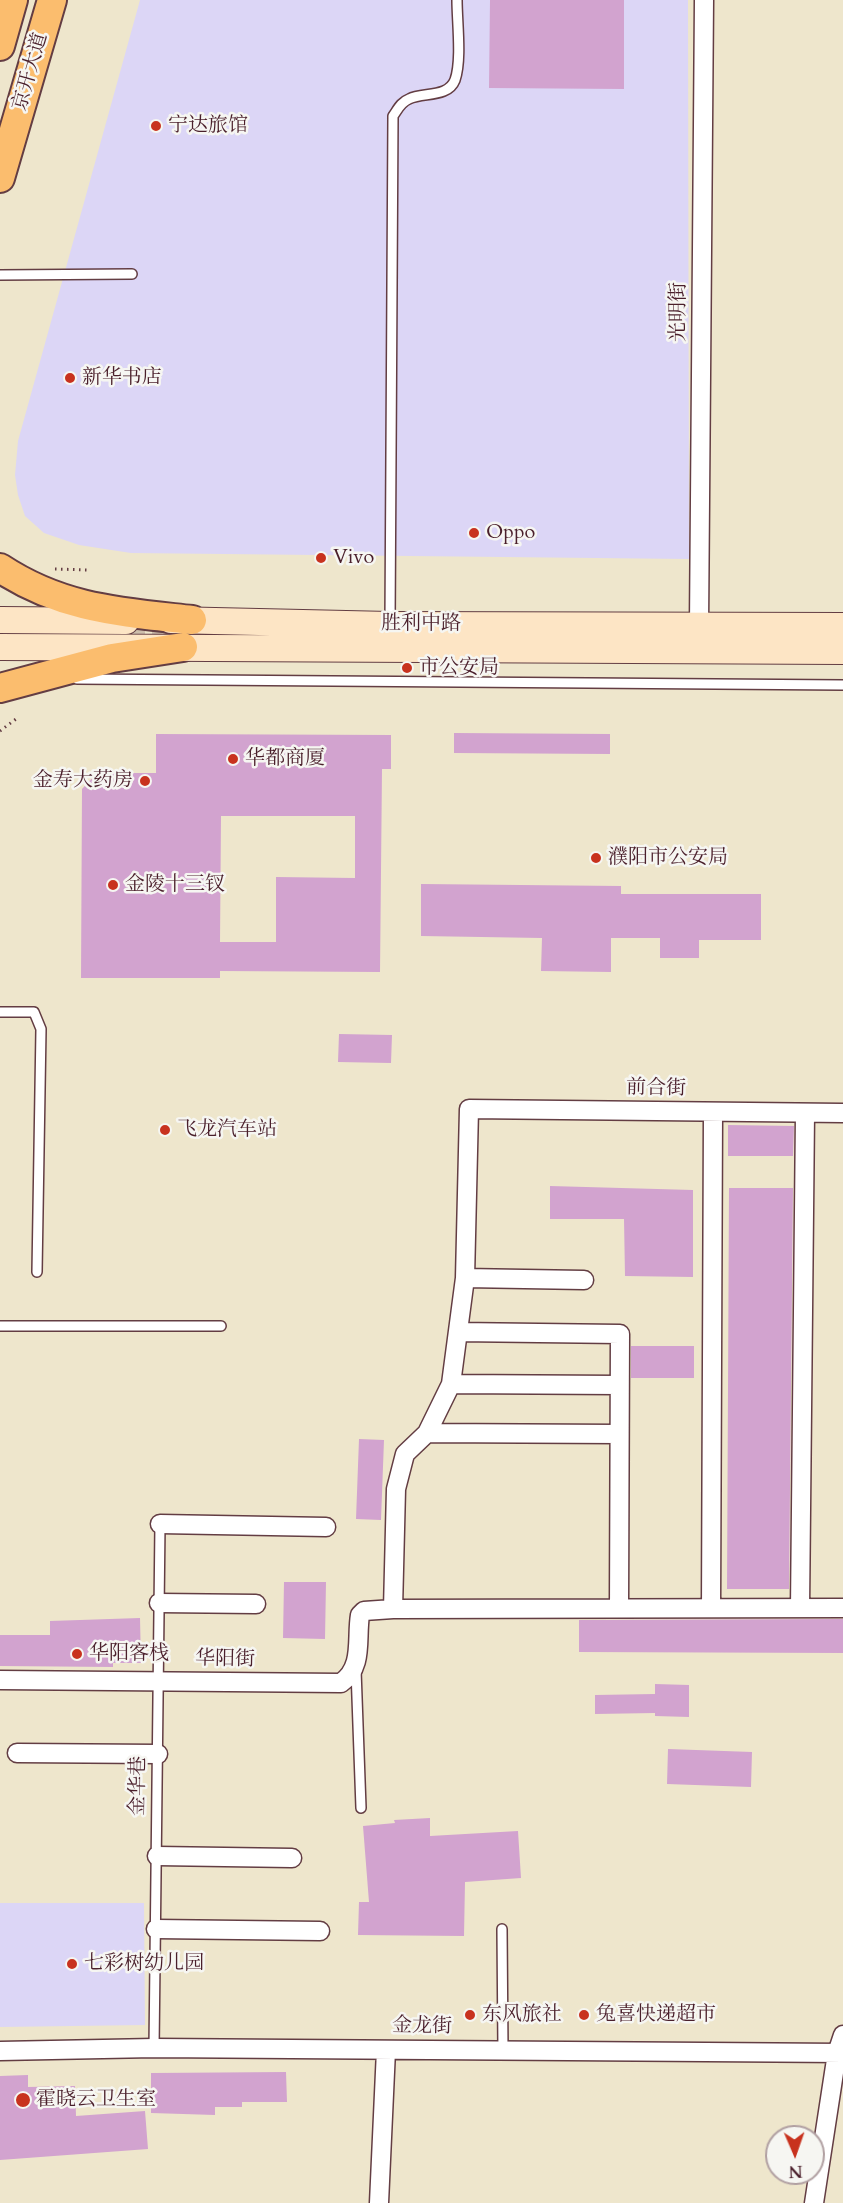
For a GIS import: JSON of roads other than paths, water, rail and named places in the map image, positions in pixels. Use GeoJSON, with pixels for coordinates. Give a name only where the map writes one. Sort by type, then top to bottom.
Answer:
{"type":"FeatureCollection","features":[{"type":"Feature","properties":{"kind":"main road","name":"京开大道"},"geometry":{"type":"LineString","coordinates":[[0,46],[13,0]]}},
{"type":"Feature","properties":{"kind":"main road","name":"京开大道"},"geometry":{"type":"LineString","coordinates":[[0,178],[52,0]]}},
{"type":"Feature","properties":{"kind":"main road"},"geometry":{"type":"LineString","coordinates":[[0,568],[28,587],[69,602],[117,612],[192,620]]}},
{"type":"Feature","properties":{"kind":"main road","name":"胜利中路"},"geometry":{"type":"LineString","coordinates":[[0,620],[192,620],[390,625],[843,626]]}},
{"type":"Feature","properties":{"kind":"main road","name":"胜利中路"},"geometry":{"type":"LineString","coordinates":[[0,647],[843,651]]}},
{"type":"Feature","properties":{"kind":"main road"},"geometry":{"type":"LineString","coordinates":[[0,688],[112,658],[183,647]]}},
{"type":"Feature","properties":{"kind":"street","name":"光明街"},"geometry":{"type":"LineString","coordinates":[[699,625],[704,0]]}},
{"type":"Feature","properties":{"kind":"street","name":"前合街"},"geometry":{"type":"LineString","coordinates":[[465,1278],[469,1109],[843,1113]]}},
{"type":"Feature","properties":{"kind":"street"},"geometry":{"type":"LineString","coordinates":[[711,1608],[713,1113]]}},
{"type":"Feature","properties":{"kind":"street"},"geometry":{"type":"LineString","coordinates":[[800,1608],[805,1113]]}},
{"type":"Feature","properties":{"kind":"street"},"geometry":{"type":"LineString","coordinates":[[393,1609],[396,1489],[405,1454],[427,1433],[451,1384],[465,1278],[584,1280]]}},
{"type":"Feature","properties":{"kind":"street"},"geometry":{"type":"LineString","coordinates":[[458,1332],[620,1334],[619,1608]]}},
{"type":"Feature","properties":{"kind":"street"},"geometry":{"type":"LineString","coordinates":[[451,1384],[619,1385]]}},
{"type":"Feature","properties":{"kind":"street"},"geometry":{"type":"LineString","coordinates":[[427,1433],[619,1434]]}},
{"type":"Feature","properties":{"kind":"street"},"geometry":{"type":"LineString","coordinates":[[160,1524],[326,1527]]}},
{"type":"Feature","properties":{"kind":"street"},"geometry":{"type":"LineString","coordinates":[[159,1603],[256,1604]]}},
{"type":"Feature","properties":{"kind":"street"},"geometry":{"type":"LineString","coordinates":[[356,1666],[360,1615],[364,1611],[393,1609],[843,1608]]}},
{"type":"Feature","properties":{"kind":"street","name":"华阳街"},"geometry":{"type":"LineString","coordinates":[[0,1680],[341,1683],[350,1677],[356,1666]]}},
{"type":"Feature","properties":{"kind":"street"},"geometry":{"type":"LineString","coordinates":[[17,1753],[158,1754]]}},
{"type":"Feature","properties":{"kind":"street"},"geometry":{"type":"LineString","coordinates":[[157,1856],[292,1858]]}},
{"type":"Feature","properties":{"kind":"street"},"geometry":{"type":"LineString","coordinates":[[156,1929],[320,1931]]}},
{"type":"Feature","properties":{"kind":"street"},"geometry":{"type":"LineString","coordinates":[[814,2203],[843,2035]]}},
{"type":"Feature","properties":{"kind":"street","name":"金龙街"},"geometry":{"type":"LineString","coordinates":[[0,2051],[154,2048],[840,2053]]}},
{"type":"Feature","properties":{"kind":"street"},"geometry":{"type":"LineString","coordinates":[[379,2203],[386,2049]]}},
{"type":"Feature","properties":{"kind":"lane"},"geometry":{"type":"LineString","coordinates":[[390,625],[393,116],[402,103],[410,98],[442,92],[454,81],[457,70],[457,0]]}},
{"type":"Feature","properties":{"kind":"lane"},"geometry":{"type":"LineString","coordinates":[[0,275],[132,274]]}},
{"type":"Feature","properties":{"kind":"lane"},"geometry":{"type":"LineString","coordinates":[[36,678],[843,685]]}},
{"type":"Feature","properties":{"kind":"lane"},"geometry":{"type":"LineString","coordinates":[[0,1012],[34,1012],[41,1029],[37,1272]]}},
{"type":"Feature","properties":{"kind":"lane"},"geometry":{"type":"LineString","coordinates":[[0,1326],[221,1326]]}},
{"type":"Feature","properties":{"kind":"lane","name":"金华巷"},"geometry":{"type":"LineString","coordinates":[[154,2048],[160,1524]]}},
{"type":"Feature","properties":{"kind":"lane"},"geometry":{"type":"LineString","coordinates":[[356,1666],[361,1808]]}},
{"type":"Feature","properties":{"kind":"lane"},"geometry":{"type":"LineString","coordinates":[[502,1929],[503,2051]]}},
{"type":"Feature","properties":{"kind":"tunnel"},"geometry":{"type":"LineString","coordinates":[[110,633],[173,634]]}},
{"type":"Feature","properties":{"kind":"place","name":"宁达旅馆"},"geometry":{"type":"Point","coordinates":[156,126]}},
{"type":"Feature","properties":{"kind":"place","name":"新华书店"},"geometry":{"type":"Point","coordinates":[70,378]}},
{"type":"Feature","properties":{"kind":"place","name":"Oppo"},"geometry":{"type":"Point","coordinates":[474,533]}},
{"type":"Feature","properties":{"kind":"place","name":"Vivo"},"geometry":{"type":"Point","coordinates":[321,558]}},
{"type":"Feature","properties":{"kind":"place","name":"市公安局"},"geometry":{"type":"Point","coordinates":[407,668]}},
{"type":"Feature","properties":{"kind":"place","name":"华都商厦"},"geometry":{"type":"Point","coordinates":[233,759]}},
{"type":"Feature","properties":{"kind":"place","name":"金寿大药房"},"geometry":{"type":"Point","coordinates":[145,781]}},
{"type":"Feature","properties":{"kind":"place","name":"濮阳市公安局"},"geometry":{"type":"Point","coordinates":[596,858]}},
{"type":"Feature","properties":{"kind":"place","name":"金陵十三钗"},"geometry":{"type":"Point","coordinates":[113,885]}},
{"type":"Feature","properties":{"kind":"place","name":"飞龙汽车站"},"geometry":{"type":"Point","coordinates":[165,1130]}},
{"type":"Feature","properties":{"kind":"place","name":"华阳客栈"},"geometry":{"type":"Point","coordinates":[77,1654]}},
{"type":"Feature","properties":{"kind":"place","name":"七彩树幼儿园"},"geometry":{"type":"Point","coordinates":[72,1964]}},
{"type":"Feature","properties":{"kind":"place","name":"东风旅社"},"geometry":{"type":"Point","coordinates":[470,2015]}},
{"type":"Feature","properties":{"kind":"place","name":"兔喜快递超市"},"geometry":{"type":"Point","coordinates":[584,2015]}},
{"type":"Feature","properties":{"kind":"place","name":"霍晓云卫生室"},"geometry":{"type":"Point","coordinates":[23,2100]}}]}
